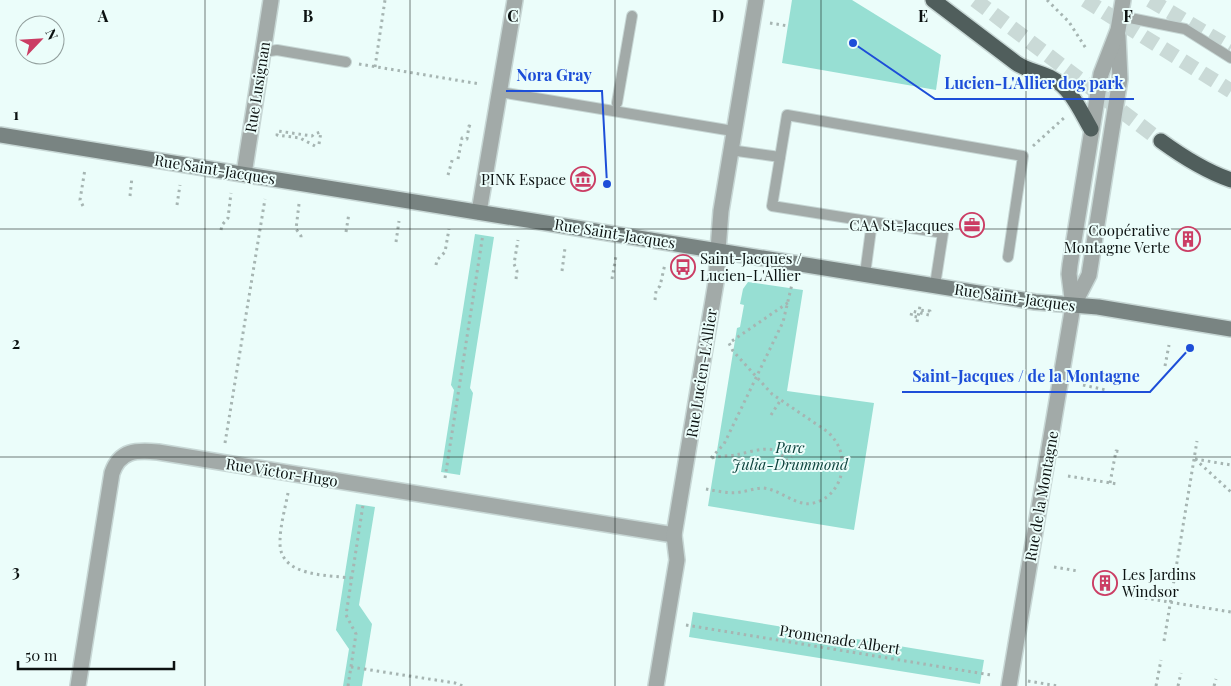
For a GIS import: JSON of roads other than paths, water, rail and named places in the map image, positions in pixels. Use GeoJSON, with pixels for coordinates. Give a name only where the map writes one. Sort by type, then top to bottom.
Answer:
{"type":"FeatureCollection","features":[{"type":"Feature","properties":{"kind":"highway"},"geometry":{"type":"LineString","coordinates":[[933,0],[1016,63],[1058,82],[1068,93],[1091,129]]}},
{"type":"Feature","properties":{"kind":"highway"},"geometry":{"type":"LineString","coordinates":[[1160,142],[1198,166],[1231,180]]}},
{"type":"Feature","properties":{"kind":"main road","name":"Rue Saint-Jacques"},"geometry":{"type":"LineString","coordinates":[[0,135],[1044,303],[1098,307],[1231,329]]}},
{"type":"Feature","properties":{"kind":"street","name":"Rue Lusignan"},"geometry":{"type":"LineString","coordinates":[[244,174],[271,0]]}},
{"type":"Feature","properties":{"kind":"street"},"geometry":{"type":"LineString","coordinates":[[479,212],[515,0]]}},
{"type":"Feature","properties":{"kind":"street","name":"Rue Lucien-L'Allier"},"geometry":{"type":"LineString","coordinates":[[656,686],[677,560],[674,536],[716,282],[721,210],[756,0]]}},
{"type":"Feature","properties":{"kind":"street","name":"Rue de la Montagne"},"geometry":{"type":"LineString","coordinates":[[1009,686],[1073,306],[1069,274],[1091,129],[1101,74],[1119,23],[1123,0]]}},
{"type":"Feature","properties":{"kind":"street","name":"Rue de la Montagne"},"geometry":{"type":"LineString","coordinates":[[1073,306],[1089,275],[1094,246],[1120,79],[1119,23]]}},
{"type":"Feature","properties":{"kind":"street","name":"Rue Victor-Hugo"},"geometry":{"type":"LineString","coordinates":[[78,686],[112,473],[115,464],[134,451],[158,452],[674,536]]}},
{"type":"Feature","properties":{"kind":"lane"},"geometry":{"type":"LineString","coordinates":[[617,103],[632,16]]}},
{"type":"Feature","properties":{"kind":"lane"},"geometry":{"type":"LineString","coordinates":[[1119,23],[1185,28],[1231,58]]}},
{"type":"Feature","properties":{"kind":"lane"},"geometry":{"type":"LineString","coordinates":[[263,52],[276,50],[346,62]]}},
{"type":"Feature","properties":{"kind":"lane"},"geometry":{"type":"LineString","coordinates":[[500,92],[733,131]]}},
{"type":"Feature","properties":{"kind":"lane"},"geometry":{"type":"LineString","coordinates":[[935,285],[943,233],[772,206],[787,115],[1023,156],[1008,258]]}},
{"type":"Feature","properties":{"kind":"lane"},"geometry":{"type":"LineString","coordinates":[[730,150],[780,157]]}},
{"type":"Feature","properties":{"kind":"lane"},"geometry":{"type":"LineString","coordinates":[[865,274],[872,222]]}},
{"type":"Feature","properties":{"kind":"tunnel"},"geometry":{"type":"LineString","coordinates":[[975,0],[1161,141]]}},
{"type":"Feature","properties":{"kind":"tunnel"},"geometry":{"type":"LineString","coordinates":[[1085,0],[1231,91]]}},
{"type":"Feature","properties":{"kind":"tunnel"},"geometry":{"type":"LineString","coordinates":[[1150,0],[1231,48]]}},
{"type":"Feature","properties":{"kind":"place","name":"Lucien-L'Allier dog park"},"geometry":{"type":"Point","coordinates":[853,43]}},
{"type":"Feature","properties":{"kind":"place","name":"PINK Espace"},"geometry":{"type":"Point","coordinates":[583,179]}},
{"type":"Feature","properties":{"kind":"place","name":"Nora Gray"},"geometry":{"type":"Point","coordinates":[607,184]}},
{"type":"Feature","properties":{"kind":"place","name":"CAA St-Jacques"},"geometry":{"type":"Point","coordinates":[972,225]}},
{"type":"Feature","properties":{"kind":"place","name":"Coopérative Montagne Verte"},"geometry":{"type":"Point","coordinates":[1188,239]}},
{"type":"Feature","properties":{"kind":"place","name":"Saint-Jacques / Lucien-L'Allier"},"geometry":{"type":"Point","coordinates":[683,267]}},
{"type":"Feature","properties":{"kind":"place","name":"Saint-Jacques / de la Montagne"},"geometry":{"type":"Point","coordinates":[1190,348]}},
{"type":"Feature","properties":{"kind":"place","name":"Les Jardins Windsor"},"geometry":{"type":"Point","coordinates":[1105,583]}},
{"type":"Feature","properties":{"kind":"park label","name":"Parc Julia-Drummond"},"geometry":{"type":"Point","coordinates":[790,456]}}]}
